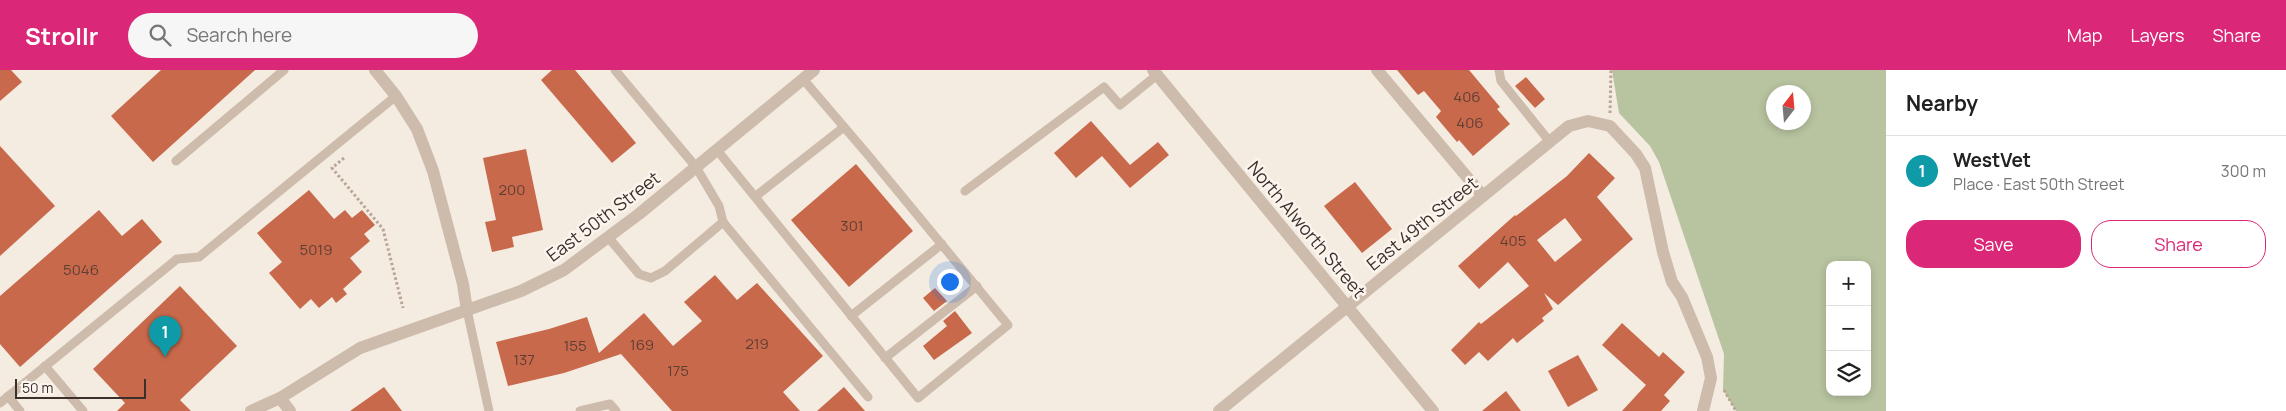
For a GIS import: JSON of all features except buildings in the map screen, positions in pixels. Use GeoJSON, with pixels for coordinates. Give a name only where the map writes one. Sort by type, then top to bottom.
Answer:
{"type":"FeatureCollection","features":[{"type":"Feature","properties":{"kind":"street"},"geometry":{"type":"LineString","coordinates":[[375,70],[396,96],[417,129],[433,171],[463,284],[467,310]]}},
{"type":"Feature","properties":{"kind":"street","name":"East 50th Street"},"geometry":{"type":"LineString","coordinates":[[251,411],[280,398],[360,348],[521,291],[564,270],[696,168],[814,70]]}},
{"type":"Feature","properties":{"kind":"street"},"geometry":{"type":"LineString","coordinates":[[1377,70],[1483,196]]}},
{"type":"Feature","properties":{"kind":"street","name":"North Alworth Street"},"geometry":{"type":"LineString","coordinates":[[1155,73],[1433,411]]}},
{"type":"Feature","properties":{"kind":"street","name":"East 49th Street"},"geometry":{"type":"LineString","coordinates":[[1219,411],[1569,126],[1588,121],[1610,126]]}},
{"type":"Feature","properties":{"kind":"street"},"geometry":{"type":"LineString","coordinates":[[1610,126],[1636,154],[1645,168],[1663,252],[1672,282],[1682,296],[1707,358],[1711,378],[1703,411]]}},
{"type":"Feature","properties":{"kind":"street"},"geometry":{"type":"LineString","coordinates":[[280,398],[290,411]]}},
{"type":"Feature","properties":{"kind":"street","name":"East 50th Street"},"geometry":{"type":"LineString","coordinates":[[269,411],[280,398]]}},
{"type":"Feature","properties":{"kind":"lane"},"geometry":{"type":"LineString","coordinates":[[176,161],[284,70]]}},
{"type":"Feature","properties":{"kind":"lane"},"geometry":{"type":"LineString","coordinates":[[616,70],[696,168],[719,206],[723,222],[868,397]]}},
{"type":"Feature","properties":{"kind":"lane"},"geometry":{"type":"LineString","coordinates":[[1499,70],[1501,81],[1550,142]]}},
{"type":"Feature","properties":{"kind":"lane"},"geometry":{"type":"LineString","coordinates":[[964,191],[1104,86],[1120,105],[1155,73]]}},
{"type":"Feature","properties":{"kind":"lane"},"geometry":{"type":"LineString","coordinates":[[717,150],[918,398],[1008,325],[803,80]]}},
{"type":"Feature","properties":{"kind":"lane"},"geometry":{"type":"LineString","coordinates":[[0,403],[178,259],[199,257],[396,96]]}},
{"type":"Feature","properties":{"kind":"lane"},"geometry":{"type":"LineString","coordinates":[[756,196],[844,127]]}},
{"type":"Feature","properties":{"kind":"lane"},"geometry":{"type":"LineString","coordinates":[[608,237],[639,274],[651,278],[665,271],[723,222]]}},
{"type":"Feature","properties":{"kind":"lane"},"geometry":{"type":"LineString","coordinates":[[851,316],[942,244]]}},
{"type":"Feature","properties":{"kind":"lane"},"geometry":{"type":"LineString","coordinates":[[885,358],[977,286]]}},
{"type":"Feature","properties":{"kind":"lane"},"geometry":{"type":"LineString","coordinates":[[467,310],[489,411]]}},
{"type":"Feature","properties":{"kind":"lane"},"geometry":{"type":"LineString","coordinates":[[45,366],[83,411]]}},
{"type":"Feature","properties":{"kind":"lane"},"geometry":{"type":"LineString","coordinates":[[8,396],[20,411]]}},
{"type":"Feature","properties":{"kind":"lane"},"geometry":{"type":"LineString","coordinates":[[580,411],[610,404],[616,411]]}},
{"type":"Feature","properties":{"kind":"path"},"geometry":{"type":"LineString","coordinates":[[1610,126],[1611,70]]}},
{"type":"Feature","properties":{"kind":"path"},"geometry":{"type":"LineString","coordinates":[[344,158],[332,168],[383,229],[403,308]]}},
{"type":"Feature","properties":{"kind":"green space"},"geometry":{"type":"Polygon","coordinates":[[[1612,70],[1886,70],[1886,411],[1736,411],[1723,390],[1724,354],[1659,162],[1650,146],[1619,113],[1612,70]]]}},
{"type":"Feature","properties":{"kind":"place","name":"WestVet"},"geometry":{"type":"Point","coordinates":[165,357]}}]}
